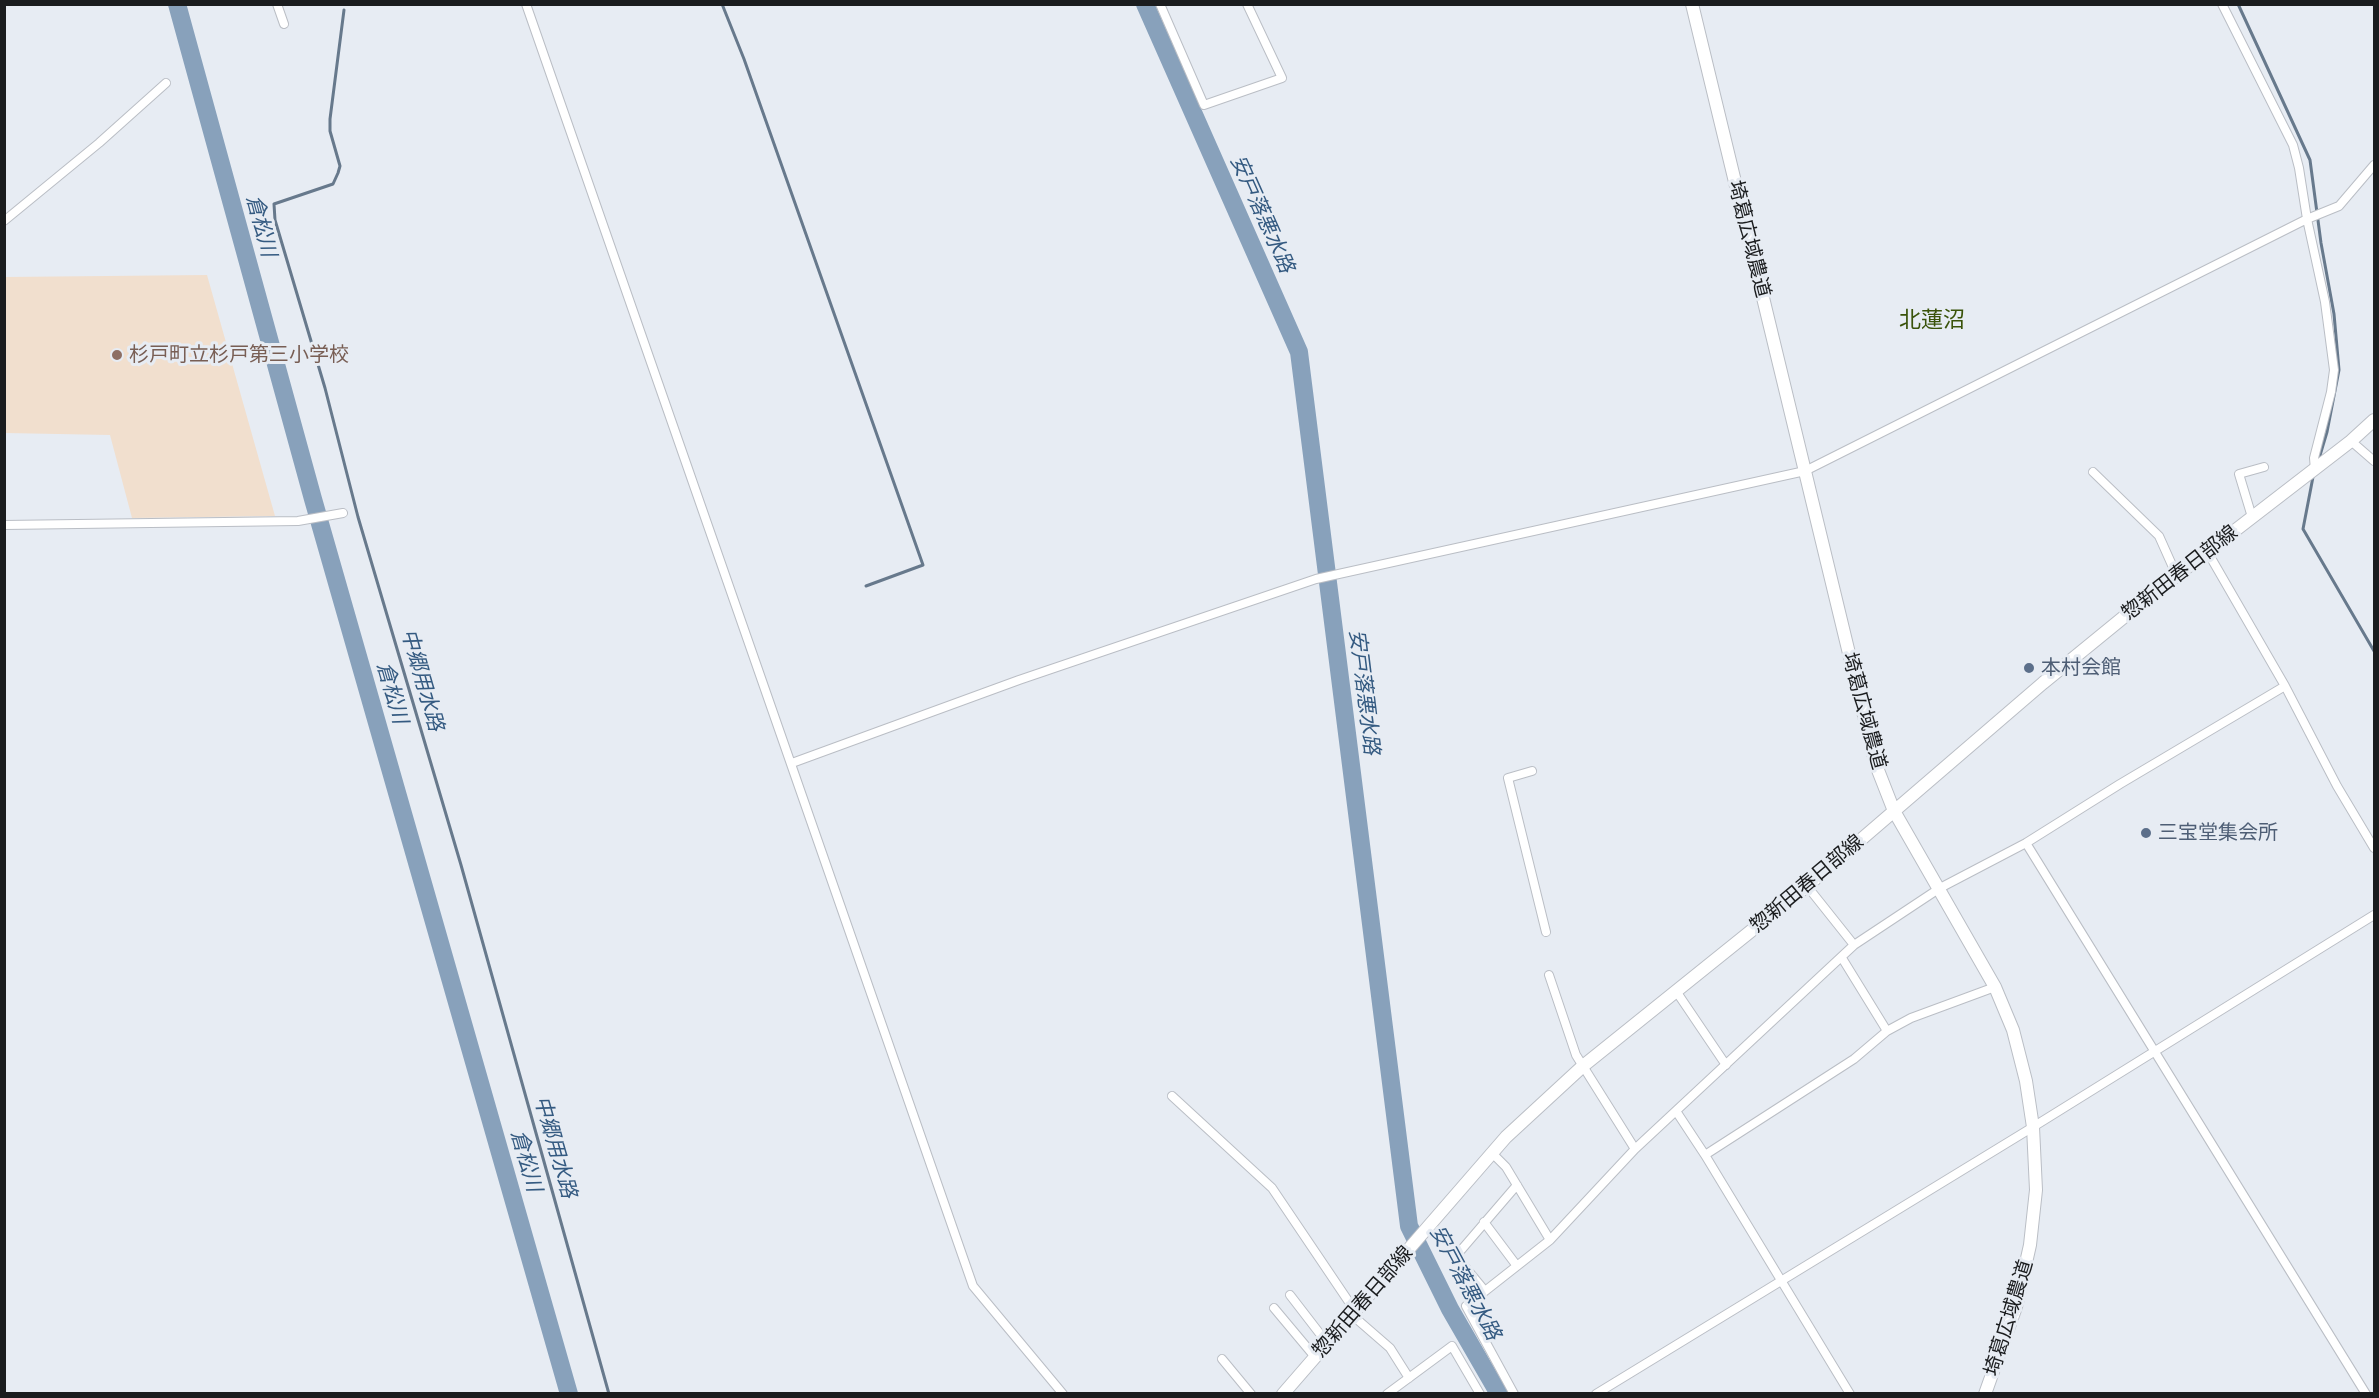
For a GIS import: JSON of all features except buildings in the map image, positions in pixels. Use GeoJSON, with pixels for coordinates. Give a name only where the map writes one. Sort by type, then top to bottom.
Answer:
{"type":"FeatureCollection","features":[{"type":"Feature","properties":{"kind":"main road","name":"埼葛広域農道"},"geometry":{"type":"LineString","coordinates":[[1692,4],[1876,765],[1894,811],[1995,987],[2016,1040],[2026,1081],[2033,1127],[2036,1191],[2030,1245],[2016,1307],[1985,1394]]}},
{"type":"Feature","properties":{"kind":"main road","name":"惣新田春日部線"},"geometry":{"type":"LineString","coordinates":[[1283,1394],[1506,1137],[1583,1066],[1807,886],[2043,683],[2176,574],[2318,467],[2374,420]]}},
{"type":"Feature","properties":{"kind":"street"},"geometry":{"type":"LineString","coordinates":[[277,4],[284,24]]}},
{"type":"Feature","properties":{"kind":"street"},"geometry":{"type":"LineString","coordinates":[[526,4],[973,1286],[1063,1394]]}},
{"type":"Feature","properties":{"kind":"street"},"geometry":{"type":"LineString","coordinates":[[1160,4],[1204,105],[1282,78],[1247,4]]}},
{"type":"Feature","properties":{"kind":"street"},"geometry":{"type":"LineString","coordinates":[[2223,4],[2293,145],[2299,168],[2325,303],[2334,370],[2331,392],[2314,458],[2318,467]]}},
{"type":"Feature","properties":{"kind":"street"},"geometry":{"type":"LineString","coordinates":[[4,221],[99,143],[166,83]]}},
{"type":"Feature","properties":{"kind":"street"},"geometry":{"type":"LineString","coordinates":[[792,763],[1018,680],[1316,579],[1804,471],[2307,219],[2339,206],[2374,165]]}},
{"type":"Feature","properties":{"kind":"street"},"geometry":{"type":"LineString","coordinates":[[2351,441],[2374,461]]}},
{"type":"Feature","properties":{"kind":"street"},"geometry":{"type":"LineString","coordinates":[[2252,517],[2240,474],[2264,467]]}},
{"type":"Feature","properties":{"kind":"street"},"geometry":{"type":"LineString","coordinates":[[2093,472],[2159,536],[2176,574]]}},
{"type":"Feature","properties":{"kind":"street"},"geometry":{"type":"LineString","coordinates":[[4,525],[298,521],[343,513]]}},
{"type":"Feature","properties":{"kind":"street"},"geometry":{"type":"LineString","coordinates":[[2207,551],[2285,686],[2337,786],[2374,848]]}},
{"type":"Feature","properties":{"kind":"street"},"geometry":{"type":"LineString","coordinates":[[1514,1394],[1466,1306],[1550,1240],[1635,1149],[1854,945],[1940,888],[2026,843],[2285,686]]}},
{"type":"Feature","properties":{"kind":"street"},"geometry":{"type":"LineString","coordinates":[[1532,771],[1508,778],[1546,932]]}},
{"type":"Feature","properties":{"kind":"street"},"geometry":{"type":"LineString","coordinates":[[2026,843],[2366,1394]]}},
{"type":"Feature","properties":{"kind":"street"},"geometry":{"type":"LineString","coordinates":[[1807,886],[1854,945]]}},
{"type":"Feature","properties":{"kind":"street"},"geometry":{"type":"LineString","coordinates":[[1596,1394],[2374,915]]}},
{"type":"Feature","properties":{"kind":"street"},"geometry":{"type":"LineString","coordinates":[[1842,958],[1887,1031]]}},
{"type":"Feature","properties":{"kind":"street"},"geometry":{"type":"LineString","coordinates":[[1549,975],[1576,1055],[1635,1149]]}},
{"type":"Feature","properties":{"kind":"street"},"geometry":{"type":"LineString","coordinates":[[1705,1155],[1854,1059],[1887,1031],[1911,1018],[1995,987]]}},
{"type":"Feature","properties":{"kind":"street"},"geometry":{"type":"LineString","coordinates":[[1676,991],[1726,1065]]}},
{"type":"Feature","properties":{"kind":"street"},"geometry":{"type":"LineString","coordinates":[[1172,1096],[1272,1188],[1354,1313],[1390,1348],[1408,1378]]}},
{"type":"Feature","properties":{"kind":"street"},"geometry":{"type":"LineString","coordinates":[[1676,1111],[1850,1394]]}},
{"type":"Feature","properties":{"kind":"street"},"geometry":{"type":"LineString","coordinates":[[1493,1154],[1506,1167],[1550,1240]]}},
{"type":"Feature","properties":{"kind":"street"},"geometry":{"type":"LineString","coordinates":[[1485,1291],[1456,1256],[1517,1185]]}},
{"type":"Feature","properties":{"kind":"street"},"geometry":{"type":"LineString","coordinates":[[1484,1222],[1517,1266]]}},
{"type":"Feature","properties":{"kind":"street"},"geometry":{"type":"LineString","coordinates":[[1290,1295],[1327,1343]]}},
{"type":"Feature","properties":{"kind":"street"},"geometry":{"type":"LineString","coordinates":[[1274,1308],[1315,1357]]}},
{"type":"Feature","properties":{"kind":"street"},"geometry":{"type":"LineString","coordinates":[[1387,1394],[1452,1346],[1480,1394]]}},
{"type":"Feature","properties":{"kind":"street"},"geometry":{"type":"LineString","coordinates":[[1222,1359],[1251,1394]]}},
{"type":"Feature","properties":{"kind":"shaded area","name":"杉戸町立杉戸第三小学校"},"geometry":{"type":"Polygon","coordinates":[[[207,275],[275,516],[132,518],[110,435],[5,433],[5,277],[207,275]]]}},
{"type":"Feature","properties":{"kind":"waterway","name":"倉松川"},"geometry":{"type":"LineString","coordinates":[[177,4],[313,499],[569,1394]]}},
{"type":"Feature","properties":{"kind":"waterway"},"geometry":{"type":"LineString","coordinates":[[722,4],[744,59],[923,565],[866,586]]}},
{"type":"Feature","properties":{"kind":"waterway","name":"安戸落悪水路"},"geometry":{"type":"LineString","coordinates":[[1145,4],[1299,352],[1409,1226],[1450,1309],[1499,1394]]}},
{"type":"Feature","properties":{"kind":"waterway"},"geometry":{"type":"LineString","coordinates":[[2238,4],[2310,160],[2321,243],[2334,314],[2339,370],[2327,432],[2318,462]]}},
{"type":"Feature","properties":{"kind":"waterway","name":"中郷用水路"},"geometry":{"type":"LineString","coordinates":[[344,10],[330,119],[330,131],[340,166],[338,173],[333,184],[274,204],[275,220],[325,388],[358,517],[461,865],[609,1394]]}},
{"type":"Feature","properties":{"kind":"waterway"},"geometry":{"type":"LineString","coordinates":[[2313,477],[2303,529],[2374,651]]}},
{"type":"Feature","properties":{"kind":"place","name":"杉戸町立杉戸第三小学校"},"geometry":{"type":"Point","coordinates":[117,355]}},
{"type":"Feature","properties":{"kind":"place","name":"本村会館"},"geometry":{"type":"Point","coordinates":[2029,668]}},
{"type":"Feature","properties":{"kind":"place","name":"三宝堂集会所"},"geometry":{"type":"Point","coordinates":[2146,833]}},
{"type":"Feature","properties":{"kind":"district","name":"北蓮沼"},"geometry":{"type":"Point","coordinates":[1932,320]}}]}
